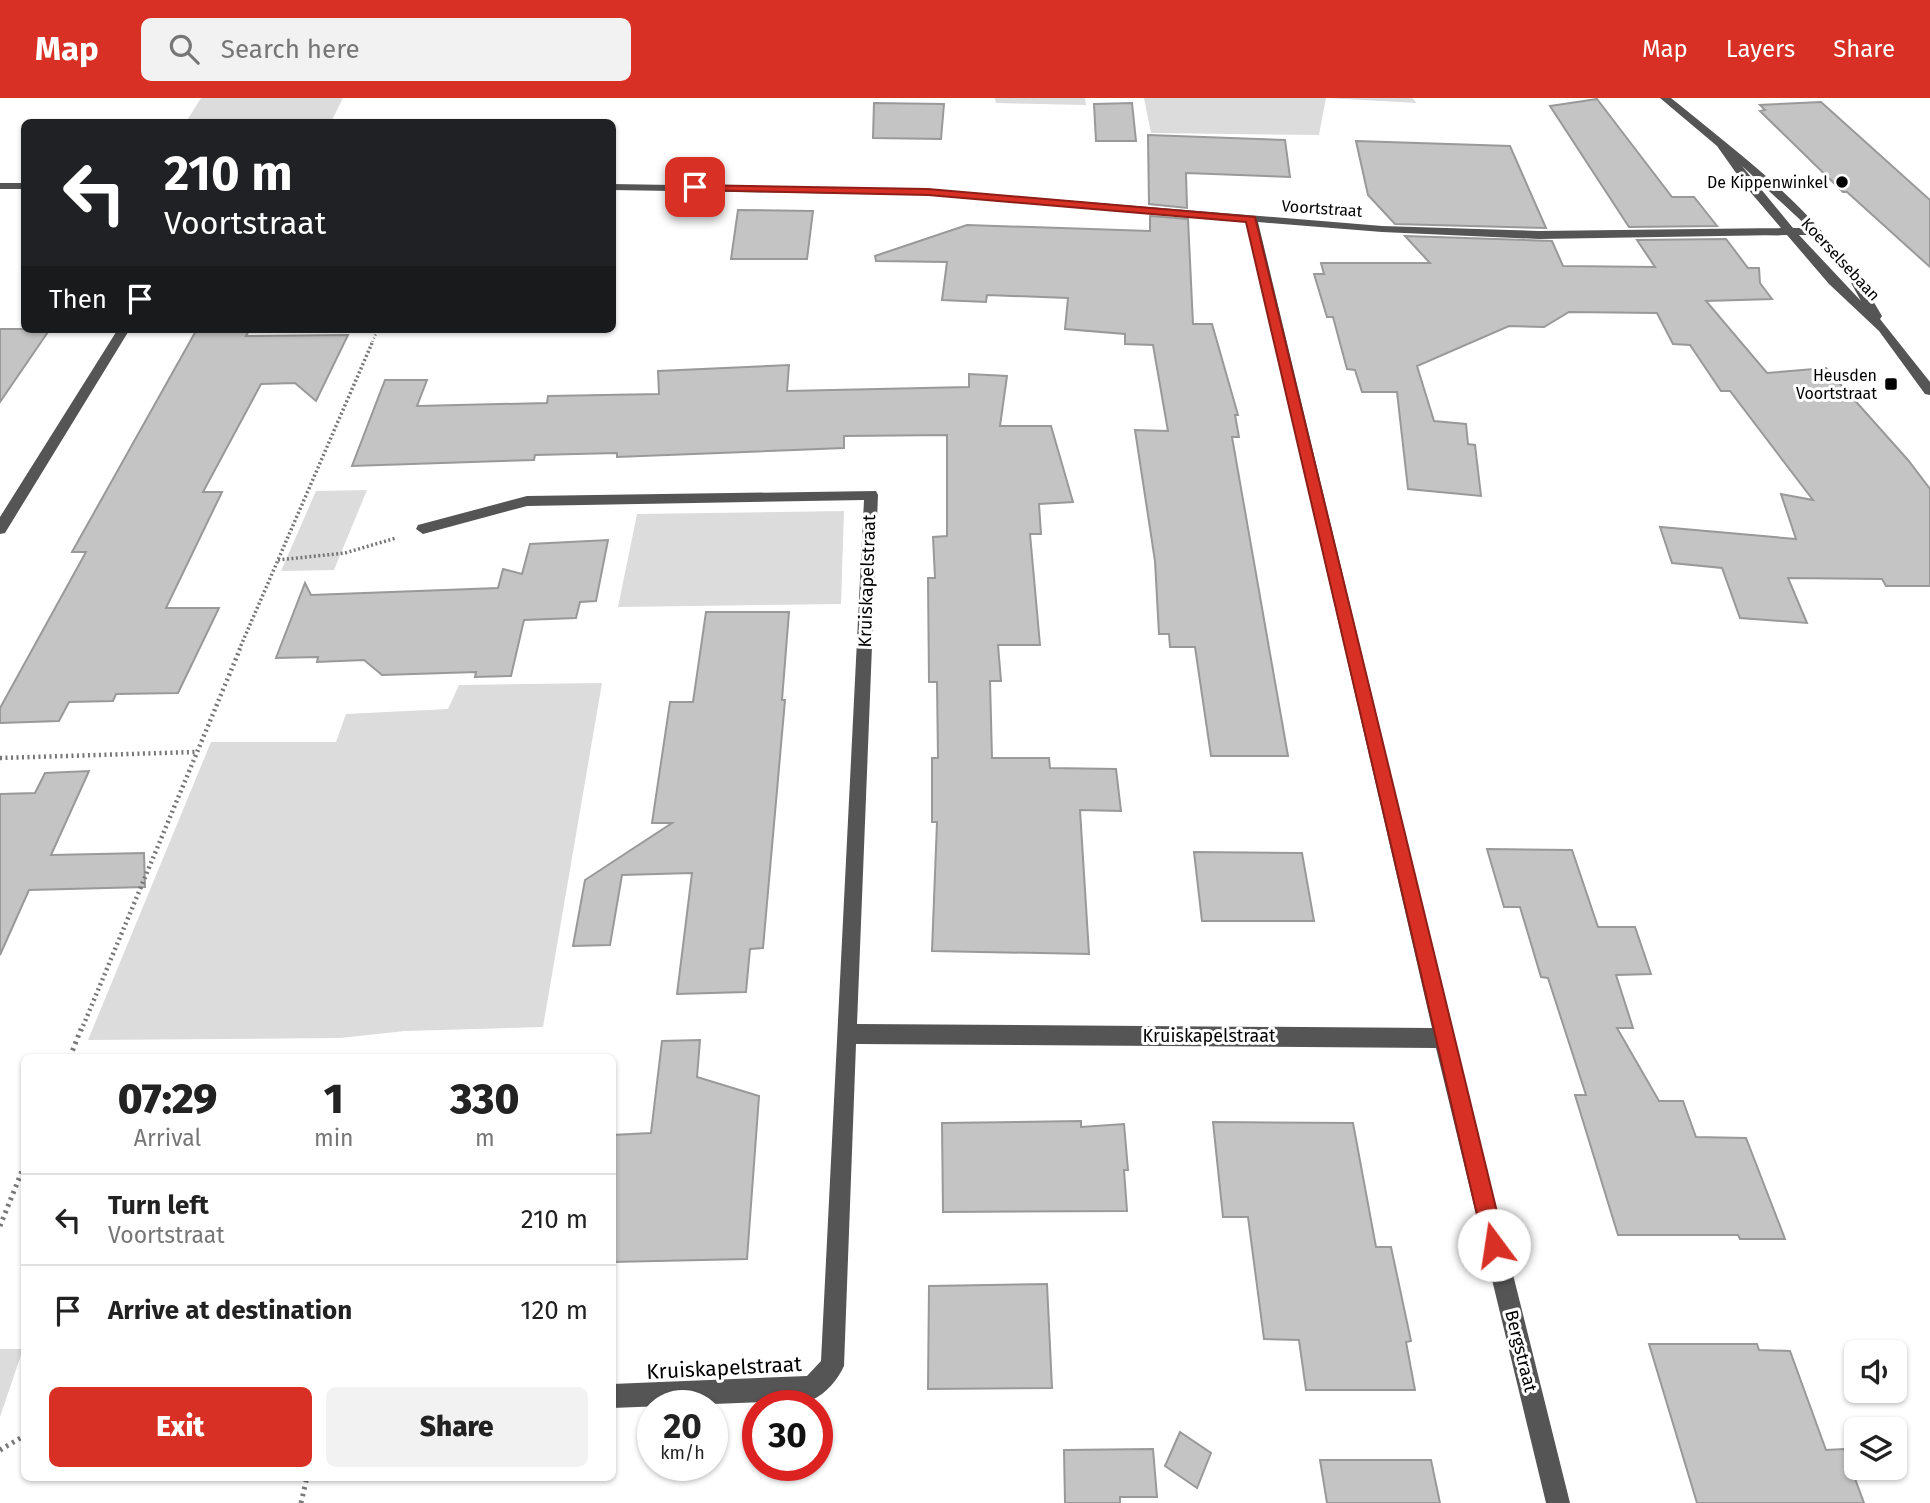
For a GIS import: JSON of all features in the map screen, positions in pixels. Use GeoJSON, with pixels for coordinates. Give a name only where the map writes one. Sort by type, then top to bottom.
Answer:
{"type":"FeatureCollection","features":[{"type":"Feature","properties":{"kind":"street","name":"Koerselsebaan"},"geometry":{"type":"LineString","coordinates":[[1665,98],[1722,146],[1769,180],[1819,231],[1858,280],[1883,328],[1930,391]]}},
{"type":"Feature","properties":{"kind":"street","name":"Koerselsebaan"},"geometry":{"type":"LineString","coordinates":[[1722,146],[1750,185],[1833,281],[1883,328]]}},
{"type":"Feature","properties":{"kind":"street"},"geometry":{"type":"LineString","coordinates":[[0,186],[21,186]]}},
{"type":"Feature","properties":{"kind":"street","name":"Voortstraat"},"geometry":{"type":"LineString","coordinates":[[616,187],[928,192],[1382,229],[1539,235],[1819,231]]}},
{"type":"Feature","properties":{"kind":"street","name":"Bergstraat"},"geometry":{"type":"LineString","coordinates":[[1251,219],[1444,1038],[1558,1503]]}},
{"type":"Feature","properties":{"kind":"street"},"geometry":{"type":"LineString","coordinates":[[0,528],[122,333]]}},
{"type":"Feature","properties":{"kind":"street","name":"Kruiskapelstraat"},"geometry":{"type":"LineString","coordinates":[[423,529],[527,501],[871,495],[832,1366],[812,1388],[616,1396]]}},
{"type":"Feature","properties":{"kind":"street","name":"Kruiskapelstraat"},"geometry":{"type":"LineString","coordinates":[[848,1034],[1444,1038]]}},
{"type":"Feature","properties":{"kind":"path"},"geometry":{"type":"LineString","coordinates":[[71,1054],[195,752],[376,333]]}},
{"type":"Feature","properties":{"kind":"path"},"geometry":{"type":"LineString","coordinates":[[278,561],[345,553],[423,529]]}},
{"type":"Feature","properties":{"kind":"path"},"geometry":{"type":"LineString","coordinates":[[0,758],[195,752]]}},
{"type":"Feature","properties":{"kind":"path"},"geometry":{"type":"LineString","coordinates":[[0,1226],[21,1174]]}},
{"type":"Feature","properties":{"kind":"path"},"geometry":{"type":"LineString","coordinates":[[0,1450],[21,1438]]}},
{"type":"Feature","properties":{"kind":"path"},"geometry":{"type":"LineString","coordinates":[[301,1503],[306,1481]]}},
{"type":"Feature","properties":{"kind":"shaded area"},"geometry":{"type":"Polygon","coordinates":[[[201,98],[343,98],[332,119],[188,119],[201,98]]]}},
{"type":"Feature","properties":{"kind":"shaded area"},"geometry":{"type":"Polygon","coordinates":[[[995,98],[1085,98],[1086,105],[996,103],[995,98]]]}},
{"type":"Feature","properties":{"kind":"shaded area"},"geometry":{"type":"Polygon","coordinates":[[[1144,98],[1326,98],[1319,135],[1151,133],[1144,98]]]}},
{"type":"Feature","properties":{"kind":"shaded area"},"geometry":{"type":"Polygon","coordinates":[[[1326,98],[1412,98],[1417,103],[1326,98]]]}},
{"type":"Feature","properties":{"kind":"shaded area"},"geometry":{"type":"Polygon","coordinates":[[[367,490],[334,570],[281,571],[316,491],[367,490]]]}},
{"type":"Feature","properties":{"kind":"shaded area"},"geometry":{"type":"Polygon","coordinates":[[[844,511],[841,604],[618,607],[637,514],[844,511]]]}},
{"type":"Feature","properties":{"kind":"shaded area"},"geometry":{"type":"Polygon","coordinates":[[[602,683],[543,1027],[405,1031],[340,1038],[88,1040],[211,742],[336,742],[346,714],[448,709],[459,685],[602,683]]]}},
{"type":"Feature","properties":{"kind":"shaded area"},"geometry":{"type":"Polygon","coordinates":[[[0,1349],[21,1349],[21,1355],[0,1417],[0,1349]]]}},
{"type":"Feature","properties":{"kind":"building"},"geometry":{"type":"Polygon","coordinates":[[[1597,99],[1672,197],[1694,197],[1717,226],[1629,227],[1550,106],[1597,99]]]}},
{"type":"Feature","properties":{"kind":"building"},"geometry":{"type":"Polygon","coordinates":[[[1821,102],[1930,200],[1930,267],[1847,192],[1843,192],[1760,111],[1765,110],[1760,105],[1821,102]]]}},
{"type":"Feature","properties":{"kind":"building"},"geometry":{"type":"Polygon","coordinates":[[[874,103],[944,104],[941,139],[873,138],[874,103]]]}},
{"type":"Feature","properties":{"kind":"building"},"geometry":{"type":"Polygon","coordinates":[[[1132,103],[1136,141],[1096,141],[1094,104],[1132,103]]]}},
{"type":"Feature","properties":{"kind":"building"},"geometry":{"type":"Polygon","coordinates":[[[1148,135],[1285,140],[1290,177],[1186,173],[1187,208],[1149,204],[1148,135]]]}},
{"type":"Feature","properties":{"kind":"building"},"geometry":{"type":"Polygon","coordinates":[[[1356,141],[1510,146],[1546,228],[1395,224],[1368,195],[1356,141]]]}},
{"type":"Feature","properties":{"kind":"building"},"geometry":{"type":"Polygon","coordinates":[[[738,210],[813,211],[807,259],[731,259],[738,210]]]}},
{"type":"Feature","properties":{"kind":"building"},"geometry":{"type":"Polygon","coordinates":[[[1150,216],[1188,219],[1193,324],[1212,324],[1238,415],[1235,415],[1239,437],[1232,437],[1288,756],[1211,756],[1195,647],[1170,647],[1169,634],[1159,634],[1155,561],[1135,430],[1168,431],[1153,345],[1125,344],[1125,334],[1065,329],[1068,298],[987,295],[986,302],[942,300],[947,262],[876,261],[875,256],[967,225],[1150,231],[1150,216]]]}},
{"type":"Feature","properties":{"kind":"building"},"geometry":{"type":"Polygon","coordinates":[[[1405,236],[1552,241],[1563,266],[1655,267],[1637,240],[1726,239],[1748,268],[1759,268],[1760,283],[1772,299],[1706,301],[1767,373],[1826,368],[1908,460],[1930,489],[1930,586],[1886,586],[1882,579],[1788,578],[1807,623],[1740,618],[1722,568],[1672,563],[1660,527],[1796,539],[1781,494],[1813,500],[1730,391],[1721,391],[1690,345],[1673,344],[1657,313],[1569,312],[1544,327],[1509,326],[1417,366],[1434,421],[1466,424],[1468,444],[1475,445],[1481,496],[1408,489],[1397,392],[1362,392],[1355,370],[1347,369],[1333,317],[1327,317],[1314,274],[1324,274],[1321,263],[1430,263],[1405,236]]]}},
{"type":"Feature","properties":{"kind":"building"},"geometry":{"type":"Polygon","coordinates":[[[0,329],[21,329],[21,333],[47,333],[0,402],[0,329]]]}},
{"type":"Feature","properties":{"kind":"building"},"geometry":{"type":"Polygon","coordinates":[[[195,333],[248,333],[246,336],[348,335],[316,401],[295,383],[261,384],[203,492],[222,492],[166,608],[219,608],[178,693],[116,694],[113,701],[69,702],[59,721],[0,723],[0,708],[86,552],[72,552],[195,333]]]}},
{"type":"Feature","properties":{"kind":"building"},"geometry":{"type":"Polygon","coordinates":[[[789,365],[787,391],[969,387],[969,374],[1007,376],[1000,426],[1051,426],[1073,502],[1039,504],[1041,534],[1030,534],[1040,645],[998,645],[1001,681],[990,681],[992,758],[1049,758],[1050,768],[1116,769],[1121,811],[1080,810],[1089,954],[932,951],[937,822],[932,822],[932,758],[938,758],[937,682],[929,682],[928,578],[935,578],[933,537],[947,536],[947,435],[844,436],[844,448],[617,457],[617,453],[535,455],[534,460],[352,466],[385,380],[427,380],[417,406],[547,403],[548,396],[659,394],[658,371],[789,365]]]}},
{"type":"Feature","properties":{"kind":"building"},"geometry":{"type":"Polygon","coordinates":[[[608,540],[596,601],[580,602],[576,618],[524,620],[511,676],[475,677],[476,672],[382,675],[364,660],[317,662],[318,657],[276,658],[305,583],[311,595],[498,588],[503,569],[522,574],[530,544],[608,540]]]}},
{"type":"Feature","properties":{"kind":"building"},"geometry":{"type":"Polygon","coordinates":[[[706,612],[789,612],[782,700],[785,700],[763,948],[750,949],[746,992],[677,994],[692,873],[622,875],[610,945],[573,946],[585,880],[672,823],[652,823],[670,702],[693,702],[706,612]]]}},
{"type":"Feature","properties":{"kind":"building"},"geometry":{"type":"Polygon","coordinates":[[[89,771],[51,855],[144,853],[145,887],[29,890],[0,955],[0,794],[35,793],[45,773],[89,771]]]}},
{"type":"Feature","properties":{"kind":"building"},"geometry":{"type":"Polygon","coordinates":[[[1487,849],[1572,850],[1598,927],[1635,927],[1651,974],[1616,975],[1633,1028],[1617,1028],[1659,1101],[1683,1101],[1696,1137],[1746,1138],[1785,1239],[1740,1239],[1738,1235],[1618,1235],[1575,1095],[1586,1095],[1548,978],[1541,977],[1520,907],[1504,907],[1487,849]]]}},
{"type":"Feature","properties":{"kind":"building"},"geometry":{"type":"Polygon","coordinates":[[[1194,852],[1302,853],[1314,921],[1202,921],[1194,852]]]}},
{"type":"Feature","properties":{"kind":"building"},"geometry":{"type":"Polygon","coordinates":[[[700,1040],[697,1077],[759,1096],[747,1259],[616,1262],[616,1135],[651,1133],[662,1041],[700,1040]]]}},
{"type":"Feature","properties":{"kind":"building"},"geometry":{"type":"Polygon","coordinates":[[[1081,1121],[1081,1127],[1124,1124],[1128,1170],[1124,1170],[1127,1211],[943,1212],[942,1123],[1081,1121]]]}},
{"type":"Feature","properties":{"kind":"building"},"geometry":{"type":"Polygon","coordinates":[[[1213,1122],[1353,1123],[1376,1247],[1391,1247],[1411,1341],[1406,1342],[1415,1390],[1306,1390],[1299,1340],[1264,1339],[1248,1217],[1223,1217],[1213,1122]]]}},
{"type":"Feature","properties":{"kind":"building"},"geometry":{"type":"Polygon","coordinates":[[[1047,1284],[1052,1388],[928,1389],[929,1286],[1047,1284]]]}},
{"type":"Feature","properties":{"kind":"building"},"geometry":{"type":"Polygon","coordinates":[[[1649,1344],[1757,1344],[1759,1350],[1790,1351],[1826,1450],[1844,1449],[1844,1480],[1855,1480],[1864,1503],[1697,1503],[1649,1344]]]}},
{"type":"Feature","properties":{"kind":"building"},"geometry":{"type":"Polygon","coordinates":[[[1180,1432],[1211,1453],[1197,1488],[1165,1466],[1180,1432]]]}},
{"type":"Feature","properties":{"kind":"building"},"geometry":{"type":"Polygon","coordinates":[[[1153,1449],[1157,1497],[1120,1497],[1120,1503],[1065,1503],[1064,1450],[1153,1449]]]}},
{"type":"Feature","properties":{"kind":"building"},"geometry":{"type":"Polygon","coordinates":[[[1320,1460],[1431,1460],[1440,1503],[1327,1503],[1320,1460]]]}},
{"type":"Feature","properties":{"kind":"place","name":"De Kippenwinkel"},"geometry":{"type":"Point","coordinates":[1842,182]}},
{"type":"Feature","properties":{"kind":"place","name":"Heusden Voortstraat"},"geometry":{"type":"Point","coordinates":[1891,384]}},
{"type":"Feature","properties":{"kind":"route"},"geometry":{"type":"LineString","coordinates":[[695,187],[928,192],[1251,219],[1494,1245]]}}]}
